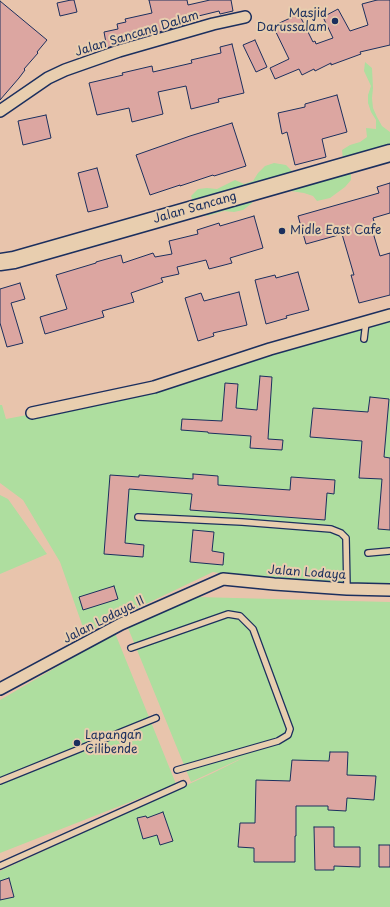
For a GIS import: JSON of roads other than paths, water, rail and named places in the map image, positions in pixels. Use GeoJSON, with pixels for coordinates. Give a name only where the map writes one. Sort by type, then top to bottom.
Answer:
{"type":"FeatureCollection","features":[{"type":"Feature","properties":{"kind":"street","name":"Jalan Sancang Dalam"},"geometry":{"type":"LineString","coordinates":[[0,111],[48,78],[92,60],[214,24],[245,17]]}},
{"type":"Feature","properties":{"kind":"street","name":"Jalan Sancang"},"geometry":{"type":"LineString","coordinates":[[0,262],[14,260],[390,153]]}},
{"type":"Feature","properties":{"kind":"street"},"geometry":{"type":"LineString","coordinates":[[32,413],[154,387],[270,349],[390,315]]}},
{"type":"Feature","properties":{"kind":"street","name":"Jalan Lodaya"},"geometry":{"type":"LineString","coordinates":[[223,579],[346,589],[390,590]]}},
{"type":"Feature","properties":{"kind":"street","name":"Jalan Lodaya II"},"geometry":{"type":"LineString","coordinates":[[0,689],[121,624],[223,579]]}},
{"type":"Feature","properties":{"kind":"lane"},"geometry":{"type":"LineString","coordinates":[[364,339],[366,321]]}},
{"type":"Feature","properties":{"kind":"lane"},"geometry":{"type":"LineString","coordinates":[[138,517],[242,522],[331,529],[341,533],[346,538],[346,589]]}},
{"type":"Feature","properties":{"kind":"lane"},"geometry":{"type":"LineString","coordinates":[[368,553],[390,552]]}},
{"type":"Feature","properties":{"kind":"lane"},"geometry":{"type":"LineString","coordinates":[[130,648],[228,614],[240,616],[253,629],[290,729],[288,735],[278,741],[177,770]]}},
{"type":"Feature","properties":{"kind":"lane"},"geometry":{"type":"LineString","coordinates":[[0,781],[156,718]]}},
{"type":"Feature","properties":{"kind":"lane"},"geometry":{"type":"LineString","coordinates":[[0,866],[183,784]]}},
{"type":"Feature","properties":{"kind":"place","name":"Masjid Darussalam"},"geometry":{"type":"Point","coordinates":[335,21]}},
{"type":"Feature","properties":{"kind":"place","name":"Midle East Cafe"},"geometry":{"type":"Point","coordinates":[282,231]}},
{"type":"Feature","properties":{"kind":"place","name":"Lapangan Cilibende"},"geometry":{"type":"Point","coordinates":[77,743]}}]}
